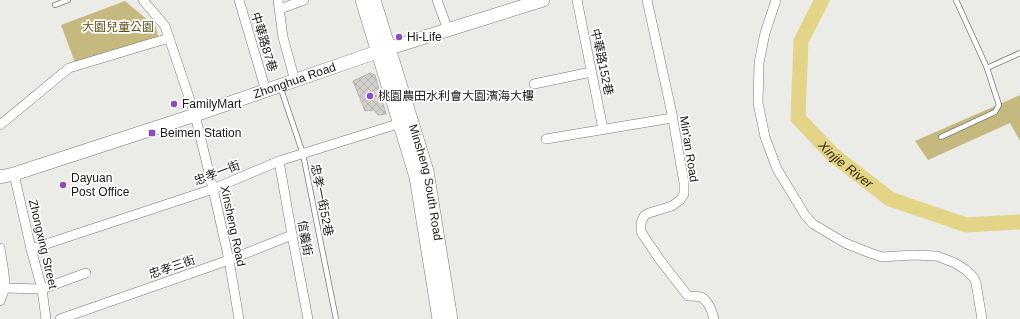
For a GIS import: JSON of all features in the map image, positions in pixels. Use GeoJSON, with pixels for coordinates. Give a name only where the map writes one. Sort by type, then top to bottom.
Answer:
{"type":"FeatureCollection","features":[{"type":"Feature","properties":{"kind":"main road"},"geometry":{"type":"LineString","coordinates":[[362,0],[383,50]]}},
{"type":"Feature","properties":{"kind":"main road"},"geometry":{"type":"LineString","coordinates":[[374,0],[383,50]]}},
{"type":"Feature","properties":{"kind":"main road","name":"Zhonghua Road"},"geometry":{"type":"LineString","coordinates":[[0,177],[14,174],[195,115],[383,50],[543,0]]}},
{"type":"Feature","properties":{"kind":"main road","name":"Minsheng South Road"},"geometry":{"type":"LineString","coordinates":[[383,50],[405,122],[416,177],[439,319]]}},
{"type":"Feature","properties":{"kind":"main road","name":"Minsheng South Road"},"geometry":{"type":"LineString","coordinates":[[405,122],[427,171],[452,319]]}},
{"type":"Feature","properties":{"kind":"street","name":"Xinsheng Road"},"geometry":{"type":"LineString","coordinates":[[143,0],[165,26],[195,115],[229,260],[239,319]]}},
{"type":"Feature","properties":{"kind":"street","name":"中華路87巷"},"geometry":{"type":"LineString","coordinates":[[239,0],[266,91]]}},
{"type":"Feature","properties":{"kind":"street"},"geometry":{"type":"LineString","coordinates":[[295,81],[283,37],[279,4],[304,0]]}},
{"type":"Feature","properties":{"kind":"street"},"geometry":{"type":"LineString","coordinates":[[437,0],[448,30]]}},
{"type":"Feature","properties":{"kind":"street","name":"中華路152巷"},"geometry":{"type":"LineString","coordinates":[[577,0],[603,129]]}},
{"type":"Feature","properties":{"kind":"street","name":"Min'an Road"},"geometry":{"type":"LineString","coordinates":[[647,0],[672,118],[684,183],[684,194],[680,200],[672,206],[644,216],[640,223],[641,232],[660,260],[688,296],[701,297],[708,303],[714,319]]}},
{"type":"Feature","properties":{"kind":"street"},"geometry":{"type":"LineString","coordinates":[[776,0],[765,33],[759,63],[758,103],[765,137],[777,169],[805,215],[813,224],[845,242],[882,257],[913,255],[937,256],[955,263],[966,270],[974,278],[982,319]]}},
{"type":"Feature","properties":{"kind":"street"},"geometry":{"type":"LineString","coordinates":[[0,125],[68,68],[169,38]]}},
{"type":"Feature","properties":{"kind":"street"},"geometry":{"type":"LineString","coordinates":[[534,84],[591,72]]}},
{"type":"Feature","properties":{"kind":"street"},"geometry":{"type":"LineString","coordinates":[[546,139],[672,118]]}},
{"type":"Feature","properties":{"kind":"street","name":"忠孝一街"},"geometry":{"type":"LineString","coordinates":[[31,249],[213,188],[279,161],[405,122]]}},
{"type":"Feature","properties":{"kind":"street","name":"信義街"},"geometry":{"type":"LineString","coordinates":[[279,161],[308,319]]}},
{"type":"Feature","properties":{"kind":"street","name":"Zhongxing Street"},"geometry":{"type":"LineString","coordinates":[[14,174],[31,249],[42,289],[46,319]]}},
{"type":"Feature","properties":{"kind":"street","name":"忠孝三街"},"geometry":{"type":"LineString","coordinates":[[60,319],[229,260],[292,235]]}},
{"type":"Feature","properties":{"kind":"street"},"geometry":{"type":"LineString","coordinates":[[0,248],[4,273],[0,301]]}},
{"type":"Feature","properties":{"kind":"street"},"geometry":{"type":"LineString","coordinates":[[2,287],[42,289],[86,273]]}},
{"type":"Feature","properties":{"kind":"lane"},"geometry":{"type":"LineString","coordinates":[[55,5],[68,0]]}},
{"type":"Feature","properties":{"kind":"lane"},"geometry":{"type":"LineString","coordinates":[[941,137],[995,112],[999,105],[987,68],[956,0]]}},
{"type":"Feature","properties":{"kind":"lane"},"geometry":{"type":"LineString","coordinates":[[987,68],[1020,53]]}},
{"type":"Feature","properties":{"kind":"lane","name":"忠孝一街52巷"},"geometry":{"type":"LineString","coordinates":[[280,86],[303,154],[336,319]]}},
{"type":"Feature","properties":{"kind":"green space","name":"大園兒童公園"},"geometry":{"type":"Polygon","coordinates":[[[125,1],[156,27],[158,37],[76,65],[61,25],[125,1]]]}},
{"type":"Feature","properties":{"kind":"green space"},"geometry":{"type":"Polygon","coordinates":[[[1020,95],[1020,141],[1010,123],[928,160],[915,141],[1020,95]]]}},
{"type":"Feature","properties":{"kind":"building","name":"桃園農田水利會大園濱海大樓"},"geometry":{"type":"Polygon","coordinates":[[[370,73],[375,75],[386,114],[378,115],[374,110],[365,111],[353,81],[370,73]]]}},
{"type":"Feature","properties":{"kind":"waterway","name":"Xinjie River"},"geometry":{"type":"LineString","coordinates":[[822,0],[801,41],[798,118],[832,154],[890,199],[966,225],[1020,222]]}},
{"type":"Feature","properties":{"kind":"place","name":"Hi-Life"},"geometry":{"type":"Point","coordinates":[399,37]}},
{"type":"Feature","properties":{"kind":"place","name":"桃園農田水利會大園濱海大樓"},"geometry":{"type":"Point","coordinates":[370,96]}},
{"type":"Feature","properties":{"kind":"place","name":"FamilyMart"},"geometry":{"type":"Point","coordinates":[174,104]}},
{"type":"Feature","properties":{"kind":"place","name":"Beimen Station"},"geometry":{"type":"Point","coordinates":[152,133]}},
{"type":"Feature","properties":{"kind":"place","name":"Dayuan Post Office"},"geometry":{"type":"Point","coordinates":[63,185]}}]}
